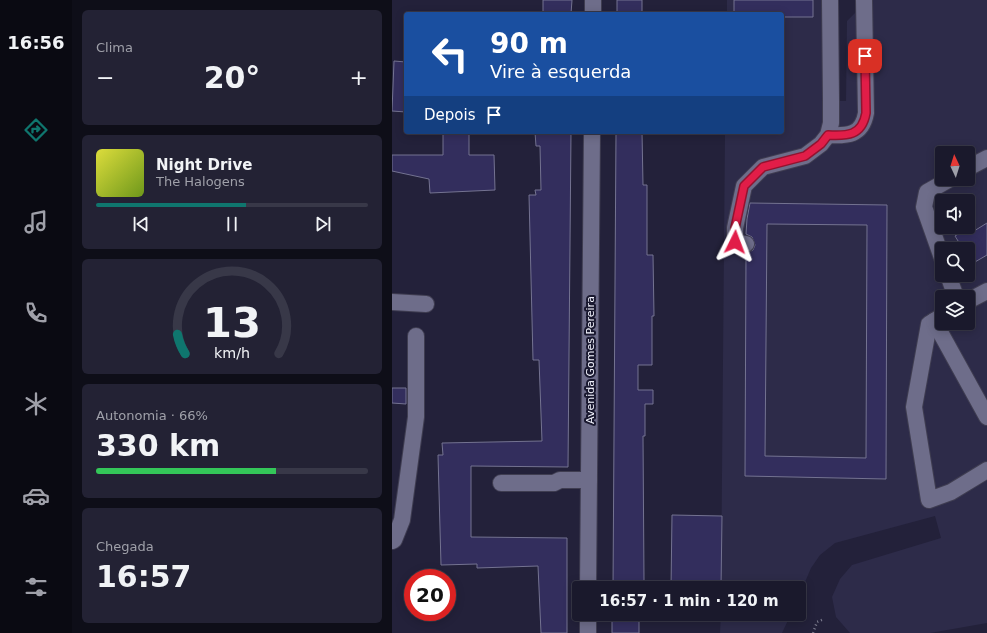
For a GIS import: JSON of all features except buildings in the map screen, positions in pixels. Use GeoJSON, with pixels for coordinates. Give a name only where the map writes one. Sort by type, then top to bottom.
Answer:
{"type":"FeatureCollection","features":[{"type":"Feature","properties":{"kind":"street"},"geometry":{"type":"LineString","coordinates":[[593,0],[593,12]]}},
{"type":"Feature","properties":{"kind":"street"},"geometry":{"type":"LineString","coordinates":[[746,244],[735,242],[735,228],[744,186],[763,167],[805,156],[821,144],[828,135],[831,123],[830,0]]}},
{"type":"Feature","properties":{"kind":"street"},"geometry":{"type":"LineString","coordinates":[[828,135],[844,136],[854,133],[864,122],[866,113],[864,0]]}},
{"type":"Feature","properties":{"kind":"street","name":"Avenida Gomes Pereira"},"geometry":{"type":"LineString","coordinates":[[588,581],[592,134]]}},
{"type":"Feature","properties":{"kind":"street"},"geometry":{"type":"LineString","coordinates":[[975,164],[987,158]]}},
{"type":"Feature","properties":{"kind":"street"},"geometry":{"type":"LineString","coordinates":[[936,242],[924,207],[927,192],[938,186]]}},
{"type":"Feature","properties":{"kind":"street"},"geometry":{"type":"LineString","coordinates":[[975,297],[987,290]]}},
{"type":"Feature","properties":{"kind":"street"},"geometry":{"type":"LineString","coordinates":[[392,302],[426,304]]}},
{"type":"Feature","properties":{"kind":"street"},"geometry":{"type":"LineString","coordinates":[[935,321],[929,324],[914,407],[929,500],[951,492],[987,470]]}},
{"type":"Feature","properties":{"kind":"street"},"geometry":{"type":"LineString","coordinates":[[943,330],[987,418]]}},
{"type":"Feature","properties":{"kind":"street"},"geometry":{"type":"LineString","coordinates":[[392,541],[394,540],[402,520],[416,417],[416,336]]}},
{"type":"Feature","properties":{"kind":"street"},"geometry":{"type":"LineString","coordinates":[[501,483],[554,483],[560,480],[589,480]]}},
{"type":"Feature","properties":{"kind":"street"},"geometry":{"type":"LineString","coordinates":[[588,621],[588,633]]}},
{"type":"Feature","properties":{"kind":"path"},"geometry":{"type":"LineString","coordinates":[[813,633],[817,622],[824,619]]}},
{"type":"Feature","properties":{"kind":"shaded area"},"geometry":{"type":"Polygon","coordinates":[[[727,0],[828,0],[831,101],[846,101],[847,21],[857,11],[857,0],[987,0],[987,623],[930,633],[850,633],[836,617],[832,597],[840,579],[852,565],[941,538],[935,516],[835,543],[820,555],[811,568],[805,581],[721,581],[725,134],[784,134],[784,12],[727,12],[727,0]]]}},
{"type":"Feature","properties":{"kind":"shaded area"},"geometry":{"type":"Polygon","coordinates":[[[721,621],[788,621],[782,633],[720,633],[721,621]]]}},
{"type":"Feature","properties":{"kind":"route"},"geometry":{"type":"LineString","coordinates":[[735,242],[735,228],[744,186],[763,167],[805,156],[821,144],[828,135],[844,136],[854,133],[860,128],[864,122],[866,113],[865,56]]}}]}
